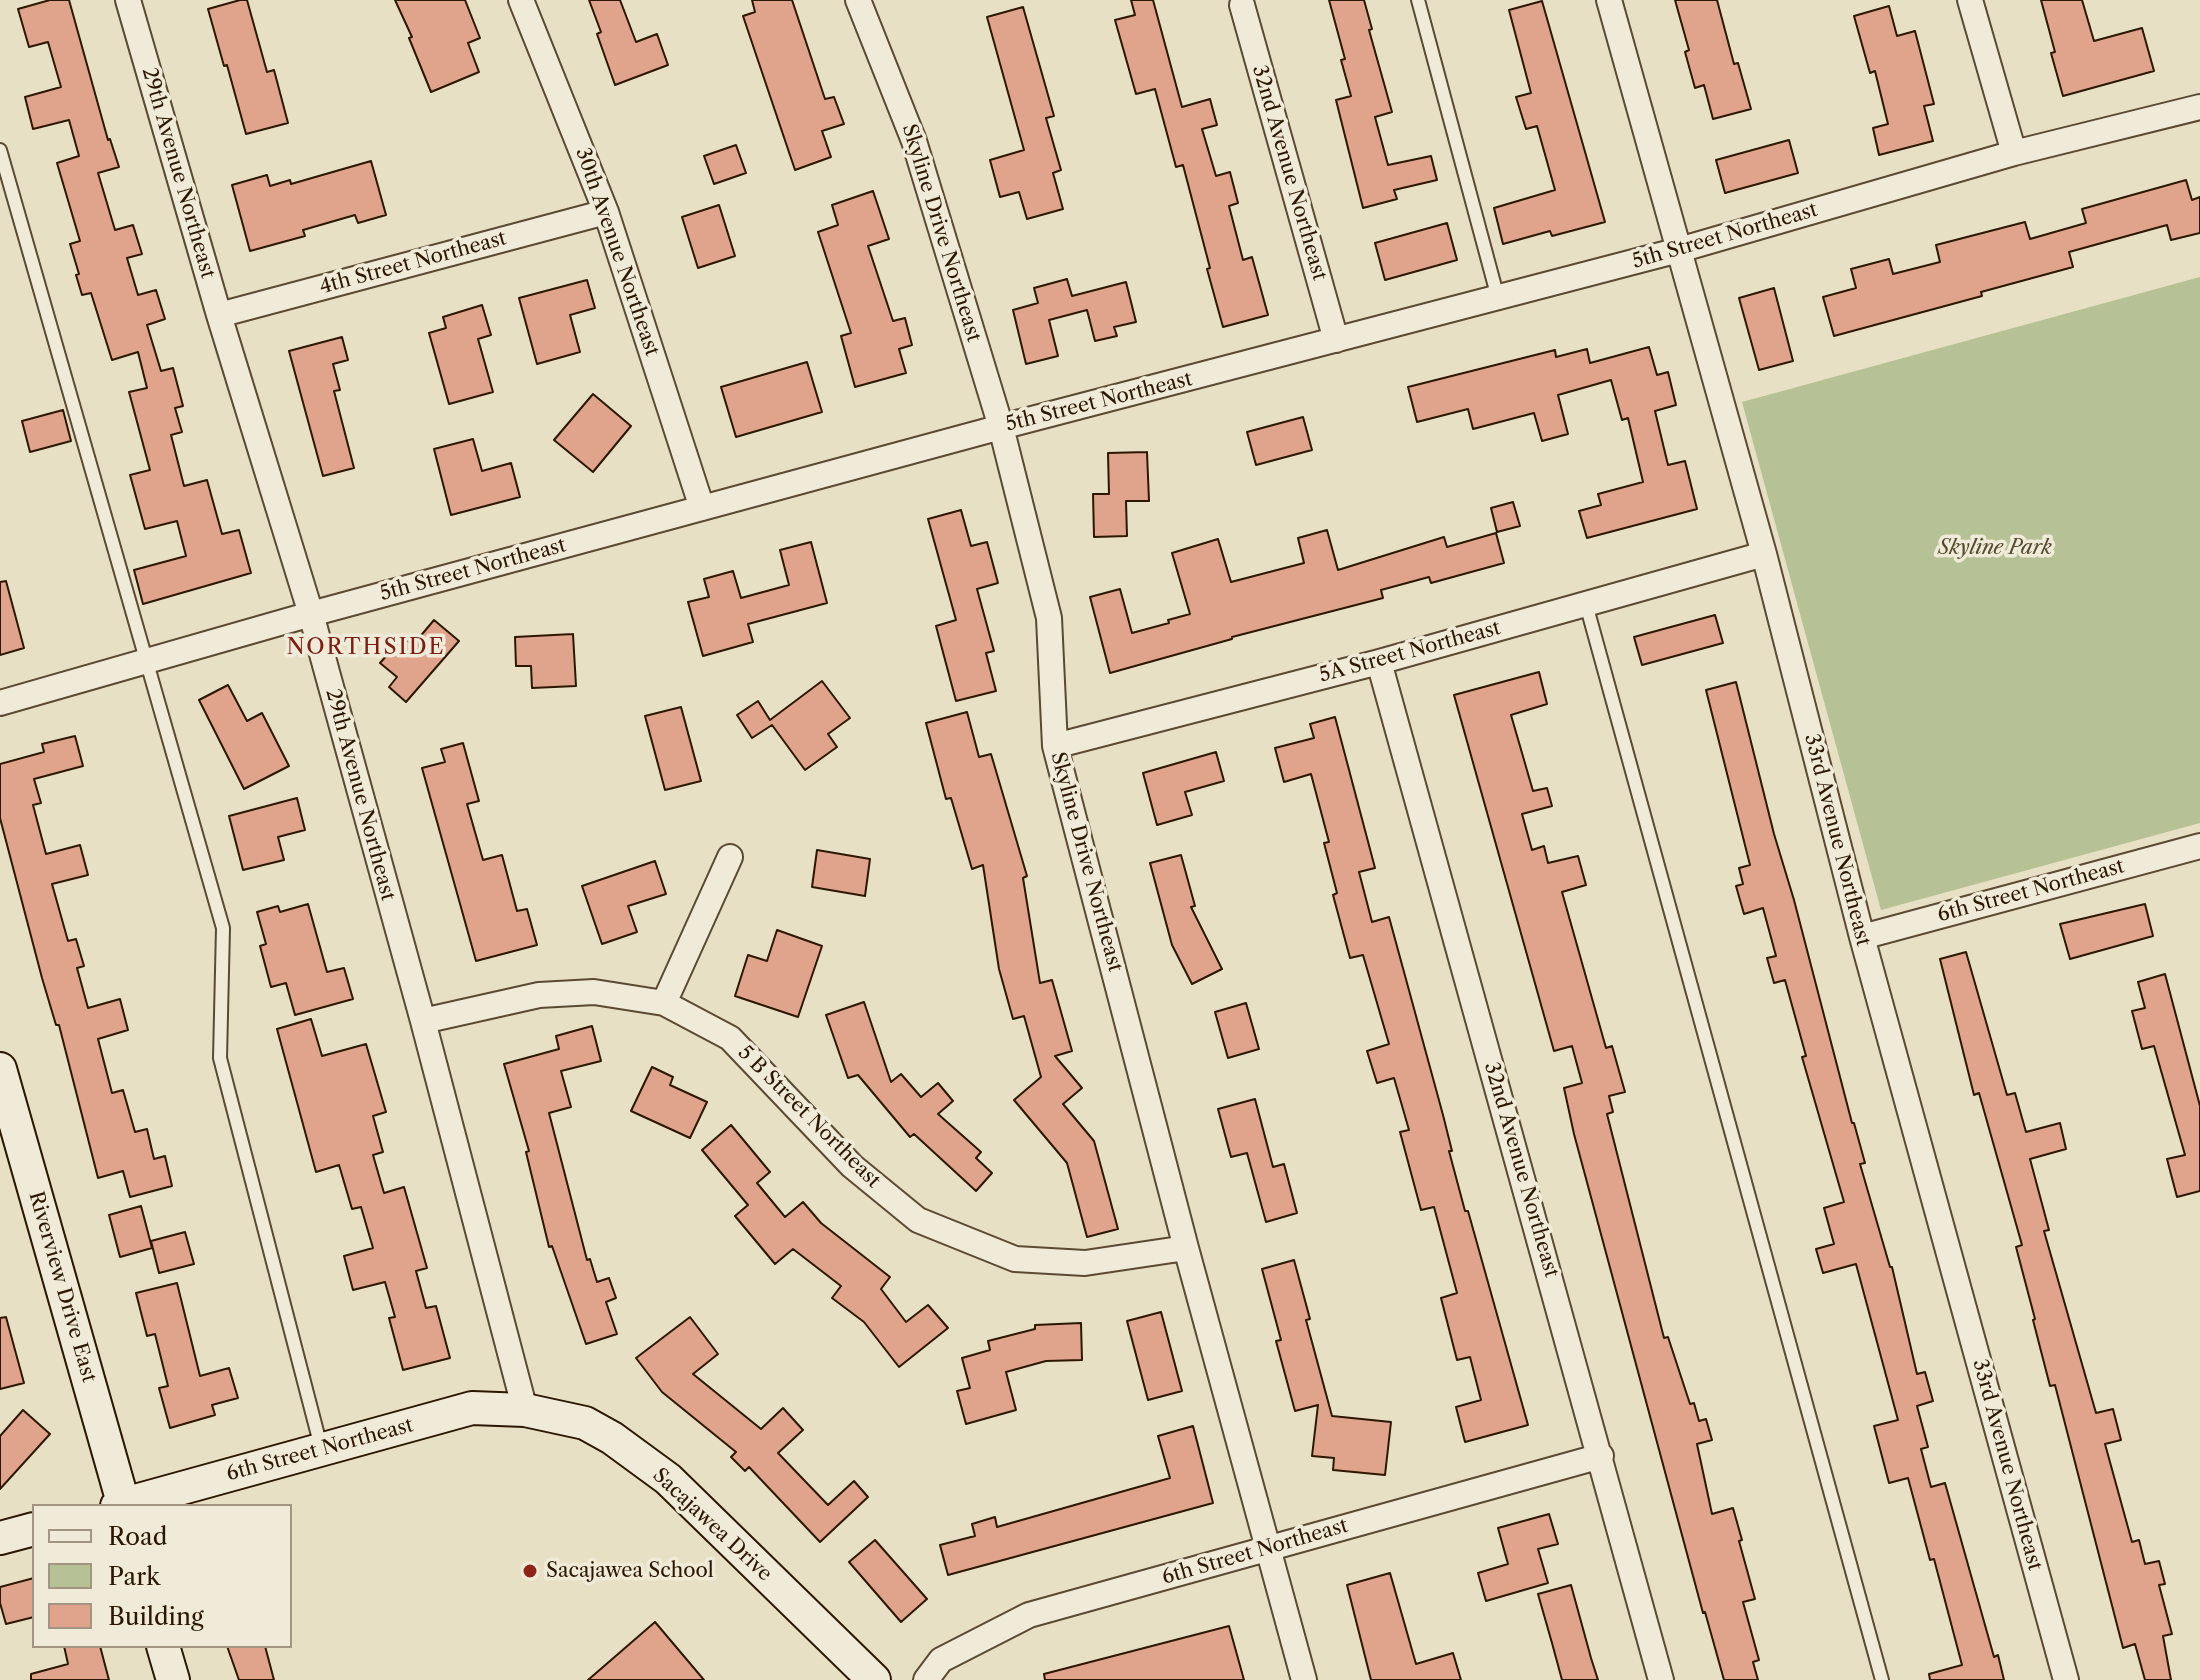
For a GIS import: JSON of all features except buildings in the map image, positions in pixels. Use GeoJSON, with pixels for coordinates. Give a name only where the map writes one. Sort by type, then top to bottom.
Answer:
{"type":"FeatureCollection","features":[{"type":"Feature","properties":{"kind":"street","name":"29th Avenue Northeast"},"geometry":{"type":"LineString","coordinates":[[128,0],[219,315],[311,614],[423,1021],[525,1410]]}},
{"type":"Feature","properties":{"kind":"street","name":"30th Avenue Northeast"},"geometry":{"type":"LineString","coordinates":[[521,0],[606,212],[702,508]]}},
{"type":"Feature","properties":{"kind":"street","name":"Skyline Drive Northeast"},"geometry":{"type":"LineString","coordinates":[[858,0],[914,141],[1001,427],[1049,618],[1055,746],[1186,1248],[1304,1680]]}},
{"type":"Feature","properties":{"kind":"street","name":"33rd Avenue Northeast"},"geometry":{"type":"LineString","coordinates":[[1609,0],[1764,554],[1862,937],[2066,1680]]}},
{"type":"Feature","properties":{"kind":"street"},"geometry":{"type":"LineString","coordinates":[[1970,0],[2014,153]]}},
{"type":"Feature","properties":{"kind":"street","name":"32nd Avenue Northeast"},"geometry":{"type":"LineString","coordinates":[[1242,5],[1336,340]]}},
{"type":"Feature","properties":{"kind":"street","name":"5th Street Northeast"},"geometry":{"type":"LineString","coordinates":[[0,703],[311,614],[702,508],[1679,250],[2014,153],[2200,107]]}},
{"type":"Feature","properties":{"kind":"street","name":"4th Street Northeast"},"geometry":{"type":"LineString","coordinates":[[219,315],[606,212]]}},
{"type":"Feature","properties":{"kind":"street","name":"5A Street Northeast"},"geometry":{"type":"LineString","coordinates":[[1055,746],[1379,662],[1764,554]]}},
{"type":"Feature","properties":{"kind":"street","name":"32nd Avenue Northeast"},"geometry":{"type":"LineString","coordinates":[[1379,662],[1661,1680]]}},
{"type":"Feature","properties":{"kind":"street","name":"6th Street Northeast"},"geometry":{"type":"LineString","coordinates":[[1862,937],[2198,853]]}},
{"type":"Feature","properties":{"kind":"street"},"geometry":{"type":"LineString","coordinates":[[664,1003],[730,857]]}},
{"type":"Feature","properties":{"kind":"street","name":"5 B Street Northeast"},"geometry":{"type":"LineString","coordinates":[[423,1021],[539,995],[594,992],[664,1003],[730,1038],[852,1166],[918,1220],[1015,1259],[1085,1263],[1186,1248]]}},
{"type":"Feature","properties":{"kind":"street","name":"Riverview Drive East"},"geometry":{"type":"LineString","coordinates":[[0,1069],[122,1504]]}},
{"type":"Feature","properties":{"kind":"street","name":"6th Street Northeast"},"geometry":{"type":"LineString","coordinates":[[126,1504],[472,1408],[525,1410]]}},
{"type":"Feature","properties":{"kind":"street","name":"Sacajawea Drive"},"geometry":{"type":"LineString","coordinates":[[525,1410],[585,1423],[612,1438],[668,1479],[874,1680]]}},
{"type":"Feature","properties":{"kind":"street","name":"6th Street Northeast"},"geometry":{"type":"LineString","coordinates":[[926,1680],[941,1660],[1029,1615],[1601,1456]]}},
{"type":"Feature","properties":{"kind":"street"},"geometry":{"type":"LineString","coordinates":[[0,1538],[32,1530]]}},
{"type":"Feature","properties":{"kind":"street"},"geometry":{"type":"LineString","coordinates":[[164,1648],[173,1680]]}},
{"type":"Feature","properties":{"kind":"lane"},"geometry":{"type":"LineString","coordinates":[[1418,0],[1498,298]]}},
{"type":"Feature","properties":{"kind":"lane"},"geometry":{"type":"LineString","coordinates":[[0,150],[223,928],[220,1058],[322,1449]]}},
{"type":"Feature","properties":{"kind":"lane"},"geometry":{"type":"LineString","coordinates":[[1586,604],[1882,1680]]}},
{"type":"Feature","properties":{"kind":"green space","name":"Skyline Park"},"geometry":{"type":"Polygon","coordinates":[[[2200,277],[2200,823],[1881,910],[1742,402],[2200,277]]]}},
{"type":"Feature","properties":{"kind":"place","name":"Sacajawea School"},"geometry":{"type":"Point","coordinates":[530,1571]}},
{"type":"Feature","properties":{"kind":"district","name":"NORTHSIDE"},"geometry":{"type":"Point","coordinates":[366,648]}}]}
